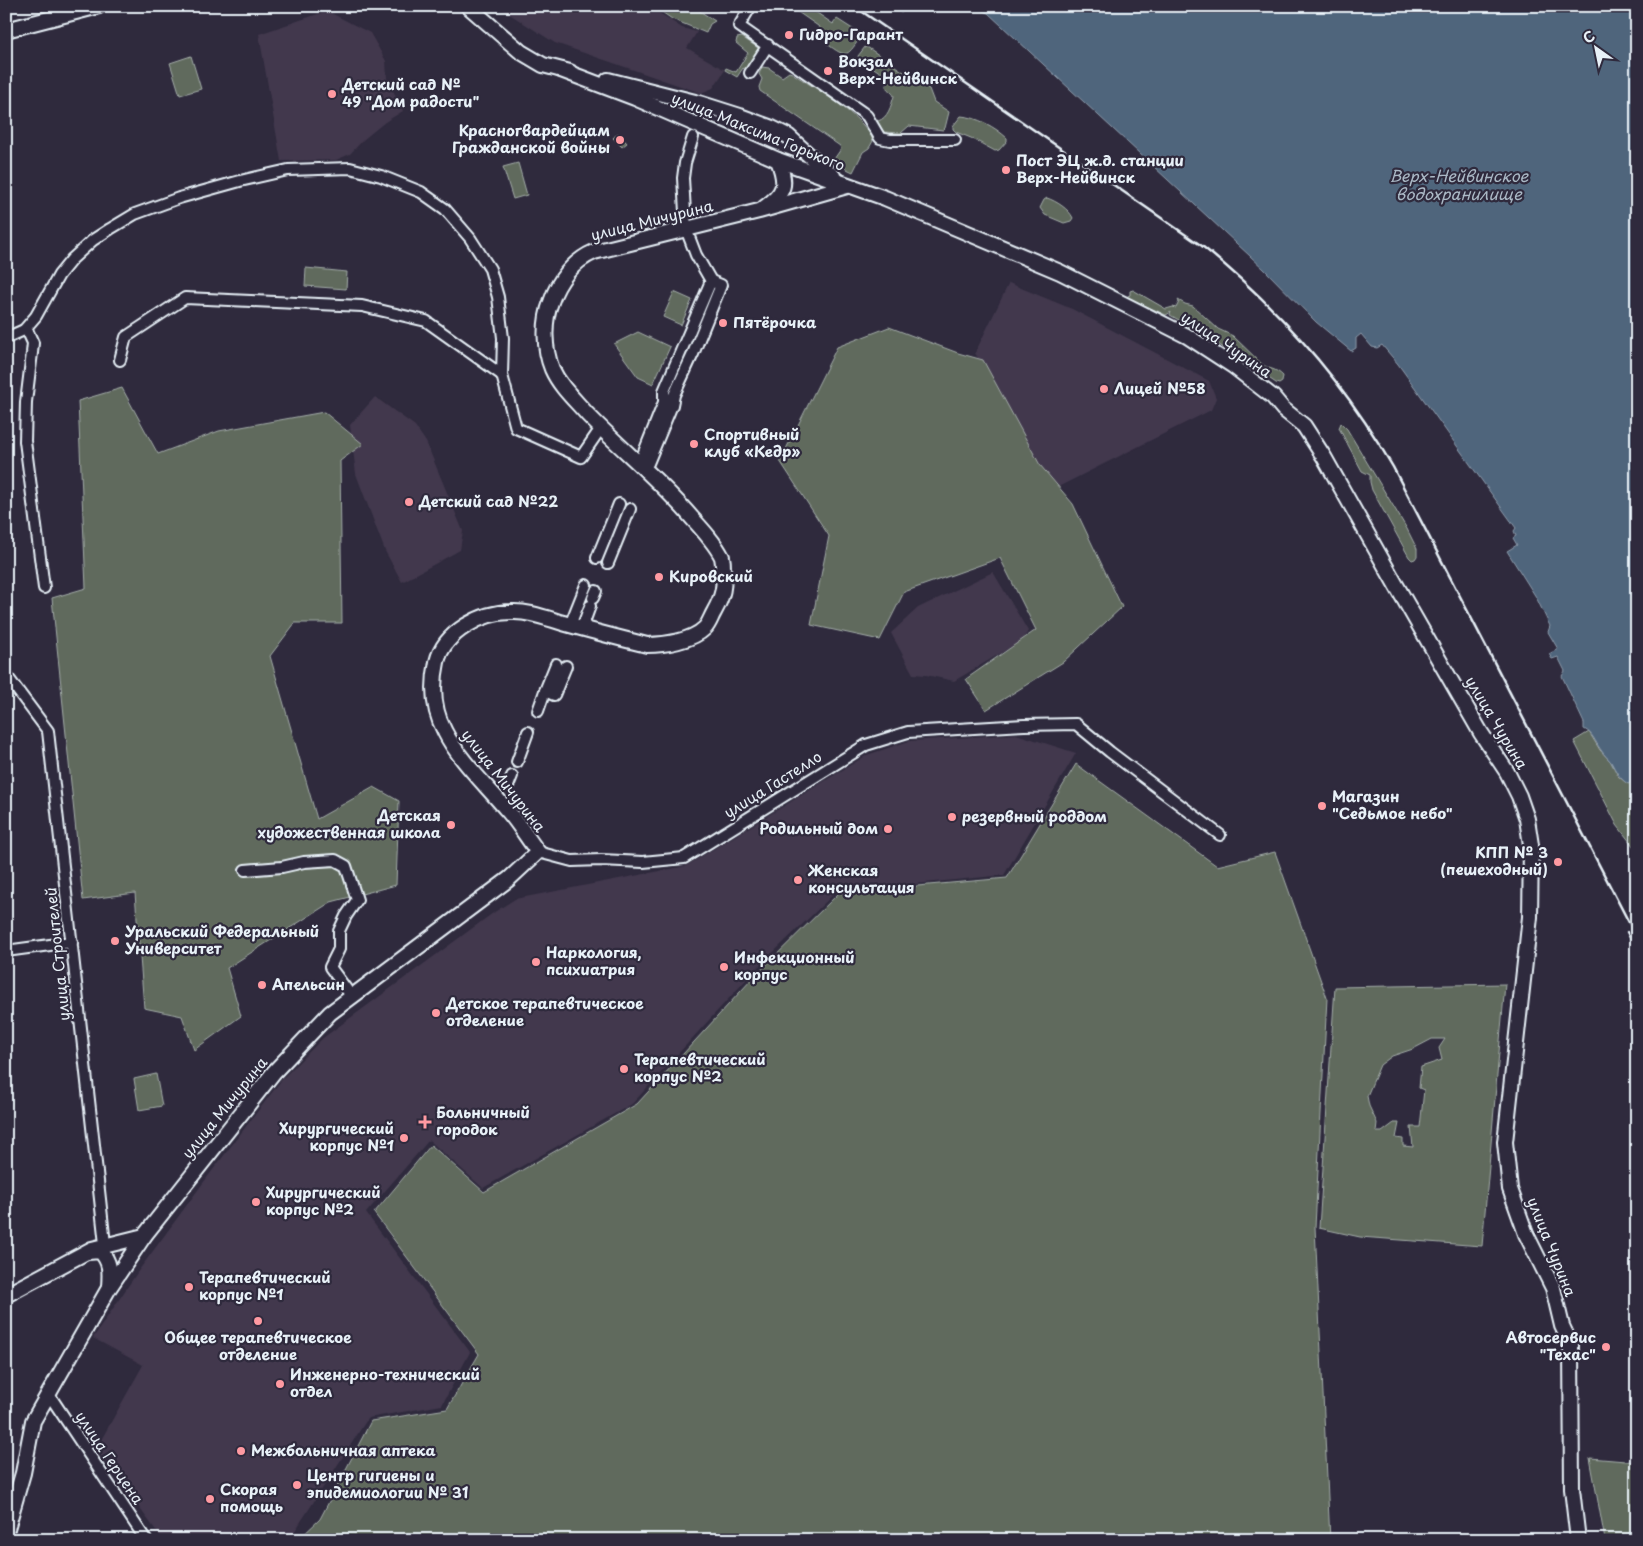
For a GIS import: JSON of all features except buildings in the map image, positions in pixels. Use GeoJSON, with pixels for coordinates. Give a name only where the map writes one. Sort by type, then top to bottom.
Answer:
{"type":"FeatureCollection","features":[{"type":"Feature","properties":{"kind":"street"},"geometry":{"type":"LineString","coordinates":[[6,30],[99,6]]}},
{"type":"Feature","properties":{"kind":"street","name":"улица Максима Горького"},"geometry":{"type":"LineString","coordinates":[[468,6],[521,52],[544,64],[639,93],[705,105],[757,122],[788,136],[822,167],[848,186]]}},
{"type":"Feature","properties":{"kind":"street"},"geometry":{"type":"LineString","coordinates":[[751,6],[739,26],[862,112],[867,116],[877,134],[884,140],[956,140]]}},
{"type":"Feature","properties":{"kind":"street"},"geometry":{"type":"LineString","coordinates":[[750,73],[768,45]]}},
{"type":"Feature","properties":{"kind":"street","name":"улица Максима Горького"},"geometry":{"type":"LineString","coordinates":[[639,93],[778,160],[848,186]]}},
{"type":"Feature","properties":{"kind":"street"},"geometry":{"type":"LineString","coordinates":[[645,460],[672,405],[674,395],[721,285],[711,281],[696,255],[686,229],[683,178],[685,163],[693,137]]}},
{"type":"Feature","properties":{"kind":"street"},"geometry":{"type":"LineString","coordinates":[[802,199],[809,188],[811,180],[811,172],[804,151]]}},
{"type":"Feature","properties":{"kind":"street"},"geometry":{"type":"LineString","coordinates":[[759,211],[779,196],[782,190],[783,174],[778,160]]}},
{"type":"Feature","properties":{"kind":"street"},"geometry":{"type":"LineString","coordinates":[[6,338],[24,330],[36,316],[59,275],[72,259],[93,240],[135,214],[179,198],[288,170],[350,168],[381,176],[420,192],[445,210],[470,238],[490,269],[498,297],[503,338],[502,375],[516,428],[581,457],[602,428]]}},
{"type":"Feature","properties":{"kind":"street","name":"улица Мичурина"},"geometry":{"type":"LineString","coordinates":[[6,1532],[23,1472],[33,1421],[109,1288],[144,1236],[274,1072],[330,1013],[509,879],[538,852],[508,810],[454,748],[444,730],[435,703],[433,678],[438,655],[450,637],[465,627],[490,615],[511,612],[533,615],[648,646],[673,643],[705,628],[718,604],[725,584],[722,558],[705,532],[680,504],[565,390],[553,370],[546,344],[546,330],[547,315],[554,292],[570,269],[586,256],[631,242],[759,211],[848,186]]}},
{"type":"Feature","properties":{"kind":"street","name":"улица Чурина"},"geometry":{"type":"LineString","coordinates":[[848,186],[885,198],[1060,272],[1165,324],[1233,366],[1273,397],[1304,426],[1324,457],[1396,586],[1513,784],[1524,807],[1530,836],[1530,917],[1505,1142],[1510,1189],[1526,1234],[1553,1288],[1562,1326],[1571,1345],[1572,1489],[1578,1540]]}},
{"type":"Feature","properties":{"kind":"street"},"geometry":{"type":"LineString","coordinates":[[120,360],[126,337],[185,298],[362,306],[426,321],[502,375]]}},
{"type":"Feature","properties":{"kind":"street"},"geometry":{"type":"LineString","coordinates":[[24,330],[28,332],[33,343],[26,402],[25,441],[44,588]]}},
{"type":"Feature","properties":{"kind":"street"},"geometry":{"type":"LineString","coordinates":[[597,558],[619,504]]}},
{"type":"Feature","properties":{"kind":"street"},"geometry":{"type":"LineString","coordinates":[[608,562],[630,509]]}},
{"type":"Feature","properties":{"kind":"street"},"geometry":{"type":"LineString","coordinates":[[576,627],[586,585]]}},
{"type":"Feature","properties":{"kind":"street"},"geometry":{"type":"LineString","coordinates":[[576,627],[593,598]]}},
{"type":"Feature","properties":{"kind":"street"},"geometry":{"type":"LineString","coordinates":[[538,711],[556,664]]}},
{"type":"Feature","properties":{"kind":"street"},"geometry":{"type":"LineString","coordinates":[[545,691],[554,695],[566,666]]}},
{"type":"Feature","properties":{"kind":"street","name":"улица Строителей"},"geometry":{"type":"LineString","coordinates":[[6,675],[48,731],[105,1244]]}},
{"type":"Feature","properties":{"kind":"street","name":"улица Гастелло"},"geometry":{"type":"LineString","coordinates":[[538,852],[572,861],[643,862],[684,858],[866,745],[908,732],[1024,725],[1076,724],[1220,835]]}},
{"type":"Feature","properties":{"kind":"street"},"geometry":{"type":"LineString","coordinates":[[517,762],[528,732]]}},
{"type":"Feature","properties":{"kind":"street"},"geometry":{"type":"LineString","coordinates":[[245,870],[282,867],[304,862],[336,860],[346,866],[357,900],[339,931],[338,949],[330,967],[352,997]]}},
{"type":"Feature","properties":{"kind":"street"},"geometry":{"type":"LineString","coordinates":[[6,951],[72,942]]}},
{"type":"Feature","properties":{"kind":"street"},"geometry":{"type":"LineString","coordinates":[[7,1291],[85,1252],[105,1244],[144,1236]]}},
{"type":"Feature","properties":{"kind":"street"},"geometry":{"type":"LineString","coordinates":[[85,1252],[100,1251],[107,1258],[110,1274],[109,1288]]}},
{"type":"Feature","properties":{"kind":"street","name":"улица Герцена"},"geometry":{"type":"LineString","coordinates":[[48,1393],[146,1540]]}},
{"type":"Feature","properties":{"kind":"shaded area"},"geometry":{"type":"Polygon","coordinates":[[[497,6],[649,6],[682,28],[697,32],[687,48],[725,70],[713,88],[701,93],[555,43],[497,6]]]}},
{"type":"Feature","properties":{"kind":"shaded area","name":"Детский сад № 49 \"Дом радости\""},"geometry":{"type":"Polygon","coordinates":[[[327,11],[370,33],[386,61],[387,78],[403,111],[385,122],[364,139],[350,154],[336,160],[281,161],[259,34],[327,11]]]}},
{"type":"Feature","properties":{"kind":"shaded area","name":"Лицей №58"},"geometry":{"type":"Polygon","coordinates":[[[1009,283],[1072,309],[1209,381],[1216,398],[1211,410],[1054,489],[975,353],[1009,283]]]}},
{"type":"Feature","properties":{"kind":"shaded area","name":"Детский сад №22"},"geometry":{"type":"Polygon","coordinates":[[[375,397],[415,426],[426,442],[463,531],[460,550],[402,582],[385,551],[356,474],[350,425],[375,397]]]}},
{"type":"Feature","properties":{"kind":"shaded area"},"geometry":{"type":"Polygon","coordinates":[[[993,572],[1028,631],[1023,640],[954,681],[913,674],[891,633],[918,608],[993,572]]]}},
{"type":"Feature","properties":{"kind":"shaded area","name":"Больничный городок"},"geometry":{"type":"Polygon","coordinates":[[[1016,734],[1076,753],[1004,875],[836,892],[754,971],[632,1104],[483,1188],[429,1140],[366,1213],[470,1352],[442,1405],[368,1418],[289,1540],[163,1540],[96,1449],[143,1365],[93,1338],[139,1270],[283,1078],[323,1038],[493,913],[515,899],[686,866],[867,755],[909,741],[1016,734]]]}},
{"type":"Feature","properties":{"kind":"green space"},"geometry":{"type":"Polygon","coordinates":[[[653,6],[694,6],[715,21],[710,24],[706,33],[672,19],[653,6]]]}},
{"type":"Feature","properties":{"kind":"green space"},"geometry":{"type":"Polygon","coordinates":[[[793,6],[807,6],[833,24],[837,19],[862,35],[850,51],[847,53],[839,52],[826,43],[824,34],[818,26],[792,8],[793,6]]]}},
{"type":"Feature","properties":{"kind":"green space"},"geometry":{"type":"Polygon","coordinates":[[[742,37],[761,50],[747,71],[743,68],[737,77],[725,70],[726,68],[736,72],[748,53],[736,43],[737,38],[742,37]]]}},
{"type":"Feature","properties":{"kind":"green space"},"geometry":{"type":"Polygon","coordinates":[[[865,47],[929,89],[934,102],[949,112],[943,130],[909,126],[901,133],[884,132],[873,119],[878,121],[884,117],[889,111],[894,96],[886,86],[889,79],[859,58],[858,56],[865,47]]]}},
{"type":"Feature","properties":{"kind":"green space"},"geometry":{"type":"Polygon","coordinates":[[[191,56],[201,89],[180,95],[170,63],[191,56]]]}},
{"type":"Feature","properties":{"kind":"green space"},"geometry":{"type":"Polygon","coordinates":[[[762,67],[769,68],[782,77],[789,72],[792,73],[838,103],[860,122],[873,141],[869,148],[863,152],[853,172],[832,162],[841,149],[840,146],[760,91],[759,87],[762,79],[759,74],[762,67]]]}},
{"type":"Feature","properties":{"kind":"green space"},"geometry":{"type":"Polygon","coordinates":[[[961,116],[986,123],[1007,138],[1007,141],[999,150],[995,151],[956,132],[953,126],[961,116]]]}},
{"type":"Feature","properties":{"kind":"green space"},"geometry":{"type":"Polygon","coordinates":[[[618,133],[627,143],[622,147],[613,138],[618,133]]]}},
{"type":"Feature","properties":{"kind":"green space"},"geometry":{"type":"Polygon","coordinates":[[[518,163],[527,195],[513,199],[503,167],[518,163]]]}},
{"type":"Feature","properties":{"kind":"green space"},"geometry":{"type":"Polygon","coordinates":[[[1047,198],[1058,203],[1069,212],[1073,218],[1071,221],[1064,223],[1045,215],[1040,208],[1047,198]]]}},
{"type":"Feature","properties":{"kind":"green space"},"geometry":{"type":"Polygon","coordinates":[[[306,268],[347,272],[346,289],[305,286],[306,268]]]}},
{"type":"Feature","properties":{"kind":"green space"},"geometry":{"type":"Polygon","coordinates":[[[1133,290],[1166,309],[1176,308],[1178,300],[1193,306],[1218,329],[1233,336],[1263,365],[1280,373],[1283,376],[1282,382],[1276,383],[1200,332],[1170,315],[1171,312],[1166,315],[1126,297],[1133,290]]]}},
{"type":"Feature","properties":{"kind":"green space"},"geometry":{"type":"Polygon","coordinates":[[[674,292],[692,300],[681,325],[663,317],[674,292]]]}},
{"type":"Feature","properties":{"kind":"green space"},"geometry":{"type":"Polygon","coordinates":[[[889,327],[958,353],[983,360],[1040,465],[1073,504],[1122,607],[1063,662],[986,710],[966,679],[1036,630],[1000,558],[904,592],[880,640],[811,625],[829,536],[780,461],[837,347],[889,327]]]}},
{"type":"Feature","properties":{"kind":"green space"},"geometry":{"type":"Polygon","coordinates":[[[638,332],[670,347],[653,384],[638,377],[614,344],[638,332]]]}},
{"type":"Feature","properties":{"kind":"green space"},"geometry":{"type":"Polygon","coordinates":[[[122,388],[158,454],[219,431],[324,412],[363,444],[340,461],[342,623],[295,623],[270,656],[317,819],[374,787],[399,801],[396,885],[331,902],[227,968],[241,1016],[194,1050],[182,1016],[144,1008],[135,893],[83,900],[52,598],[86,588],[78,401],[122,388]]]}},
{"type":"Feature","properties":{"kind":"green space"},"geometry":{"type":"Polygon","coordinates":[[[1341,423],[1347,429],[1407,529],[1417,549],[1415,559],[1412,560],[1409,557],[1372,490],[1370,475],[1362,471],[1339,428],[1341,423]]]}},
{"type":"Feature","properties":{"kind":"green space"},"geometry":{"type":"Polygon","coordinates":[[[1589,732],[1600,750],[1611,762],[1618,776],[1625,782],[1630,783],[1637,770],[1637,851],[1617,825],[1574,741],[1589,732]]]}},
{"type":"Feature","properties":{"kind":"green space"},"geometry":{"type":"Polygon","coordinates":[[[1076,764],[1217,866],[1275,852],[1327,998],[1315,1227],[1330,1540],[298,1540],[320,1519],[371,1421],[447,1409],[479,1354],[374,1213],[431,1145],[484,1192],[637,1104],[752,979],[839,893],[1007,878],[1076,764]]]}},
{"type":"Feature","properties":{"kind":"green space"},"geometry":{"type":"Polygon","coordinates":[[[1505,984],[1482,1246],[1360,1237],[1319,1228],[1335,987],[1505,984]],[[1432,1039],[1413,1049],[1392,1056],[1380,1065],[1367,1096],[1369,1106],[1377,1123],[1376,1132],[1382,1132],[1394,1123],[1399,1123],[1396,1138],[1403,1139],[1403,1146],[1413,1147],[1411,1127],[1420,1127],[1424,1090],[1419,1088],[1421,1067],[1442,1060],[1439,1048],[1445,1039],[1432,1039]]]}},
{"type":"Feature","properties":{"kind":"green space"},"geometry":{"type":"Polygon","coordinates":[[[156,1074],[162,1106],[139,1110],[134,1079],[156,1074]]]}},
{"type":"Feature","properties":{"kind":"green space"},"geometry":{"type":"Polygon","coordinates":[[[1590,1458],[1637,1462],[1637,1540],[1605,1540],[1590,1458]]]}},
{"type":"Feature","properties":{"kind":"water","name":"Верх-Нейвинское водохранилище"},"geometry":{"type":"Polygon","coordinates":[[[970,6],[1637,6],[1637,770],[1630,783],[1628,784],[1620,777],[1592,735],[1584,729],[1584,723],[1562,676],[1565,671],[1558,657],[1552,659],[1549,654],[1558,649],[1548,632],[1550,626],[1536,597],[1507,551],[1517,545],[1513,538],[1516,536],[1514,531],[1516,528],[1398,364],[1382,345],[1377,348],[1372,347],[1361,334],[1356,338],[1356,348],[1351,351],[1316,322],[1264,269],[988,13],[970,6]]]}},
{"type":"Feature","properties":{"kind":"waterway"},"geometry":{"type":"LineString","coordinates":[[901,12],[905,6]]}},
{"type":"Feature","properties":{"kind":"railway"},"geometry":{"type":"LineString","coordinates":[[854,6],[1202,246],[1257,294],[1308,348],[1353,405],[1393,467],[1637,938]]}},
{"type":"Feature","properties":{"kind":"railway"},"geometry":{"type":"LineString","coordinates":[[1627,932],[1637,951]]}},
{"type":"Feature","properties":{"kind":"place","name":"Гидро-Гарант"},"geometry":{"type":"Point","coordinates":[789,35]}},
{"type":"Feature","properties":{"kind":"place","name":"Вокзал Верх-Нейвинск"},"geometry":{"type":"Point","coordinates":[828,71]}},
{"type":"Feature","properties":{"kind":"place","name":"Детский сад № 49 \"Дом радости\""},"geometry":{"type":"Point","coordinates":[332,94]}},
{"type":"Feature","properties":{"kind":"place","name":"Красногвардейцам Гражданской войны"},"geometry":{"type":"Point","coordinates":[620,140]}},
{"type":"Feature","properties":{"kind":"place","name":"Пост ЭЦ ж.д. станции Верх-Нейвинск"},"geometry":{"type":"Point","coordinates":[1006,170]}},
{"type":"Feature","properties":{"kind":"place","name":"Пятёрочка"},"geometry":{"type":"Point","coordinates":[723,323]}},
{"type":"Feature","properties":{"kind":"place","name":"Лицей №58"},"geometry":{"type":"Point","coordinates":[1104,389]}},
{"type":"Feature","properties":{"kind":"place","name":"Спортивный клуб «Кедр»"},"geometry":{"type":"Point","coordinates":[694,444]}},
{"type":"Feature","properties":{"kind":"place","name":"Детский сад №22"},"geometry":{"type":"Point","coordinates":[409,502]}},
{"type":"Feature","properties":{"kind":"place","name":"Кировский"},"geometry":{"type":"Point","coordinates":[659,577]}},
{"type":"Feature","properties":{"kind":"place","name":"Магазин \"Седьмое небо\""},"geometry":{"type":"Point","coordinates":[1322,806]}},
{"type":"Feature","properties":{"kind":"place","name":"резервный роддом"},"geometry":{"type":"Point","coordinates":[952,817]}},
{"type":"Feature","properties":{"kind":"place","name":"Детская художественная школа"},"geometry":{"type":"Point","coordinates":[451,825]}},
{"type":"Feature","properties":{"kind":"place","name":"Родильный дом"},"geometry":{"type":"Point","coordinates":[888,829]}},
{"type":"Feature","properties":{"kind":"place","name":"КПП № 3 (пешеходный)"},"geometry":{"type":"Point","coordinates":[1558,862]}},
{"type":"Feature","properties":{"kind":"place","name":"Женская консультация"},"geometry":{"type":"Point","coordinates":[798,880]}},
{"type":"Feature","properties":{"kind":"place","name":"Уральский Федеральный Университет"},"geometry":{"type":"Point","coordinates":[115,941]}},
{"type":"Feature","properties":{"kind":"place","name":"Наркология, психиатрия"},"geometry":{"type":"Point","coordinates":[536,962]}},
{"type":"Feature","properties":{"kind":"place","name":"Инфекционный корпус"},"geometry":{"type":"Point","coordinates":[724,967]}},
{"type":"Feature","properties":{"kind":"place","name":"Апельсин"},"geometry":{"type":"Point","coordinates":[262,985]}},
{"type":"Feature","properties":{"kind":"place","name":"Детское терапевтическое отделение"},"geometry":{"type":"Point","coordinates":[436,1013]}},
{"type":"Feature","properties":{"kind":"place","name":"Терапевтический корпус №2"},"geometry":{"type":"Point","coordinates":[624,1069]}},
{"type":"Feature","properties":{"kind":"place","name":"Больничный городок"},"geometry":{"type":"Point","coordinates":[425,1122]}},
{"type":"Feature","properties":{"kind":"place","name":"Хирургический корпус №1"},"geometry":{"type":"Point","coordinates":[404,1138]}},
{"type":"Feature","properties":{"kind":"place","name":"Хирургический корпус №2"},"geometry":{"type":"Point","coordinates":[256,1202]}},
{"type":"Feature","properties":{"kind":"place","name":"Терапевтический корпус №1"},"geometry":{"type":"Point","coordinates":[189,1287]}},
{"type":"Feature","properties":{"kind":"place","name":"Общее терапевтическое отделение"},"geometry":{"type":"Point","coordinates":[258,1321]}},
{"type":"Feature","properties":{"kind":"place","name":"Автосервис \"Техас\""},"geometry":{"type":"Point","coordinates":[1606,1347]}},
{"type":"Feature","properties":{"kind":"place","name":"Инженерно-технический отдел"},"geometry":{"type":"Point","coordinates":[280,1384]}},
{"type":"Feature","properties":{"kind":"place","name":"Межбольничная аптека"},"geometry":{"type":"Point","coordinates":[241,1451]}},
{"type":"Feature","properties":{"kind":"place","name":"Центр гигиены и эпидемиологии № 31"},"geometry":{"type":"Point","coordinates":[297,1485]}},
{"type":"Feature","properties":{"kind":"place","name":"Скорая помощь"},"geometry":{"type":"Point","coordinates":[210,1499]}}]}
